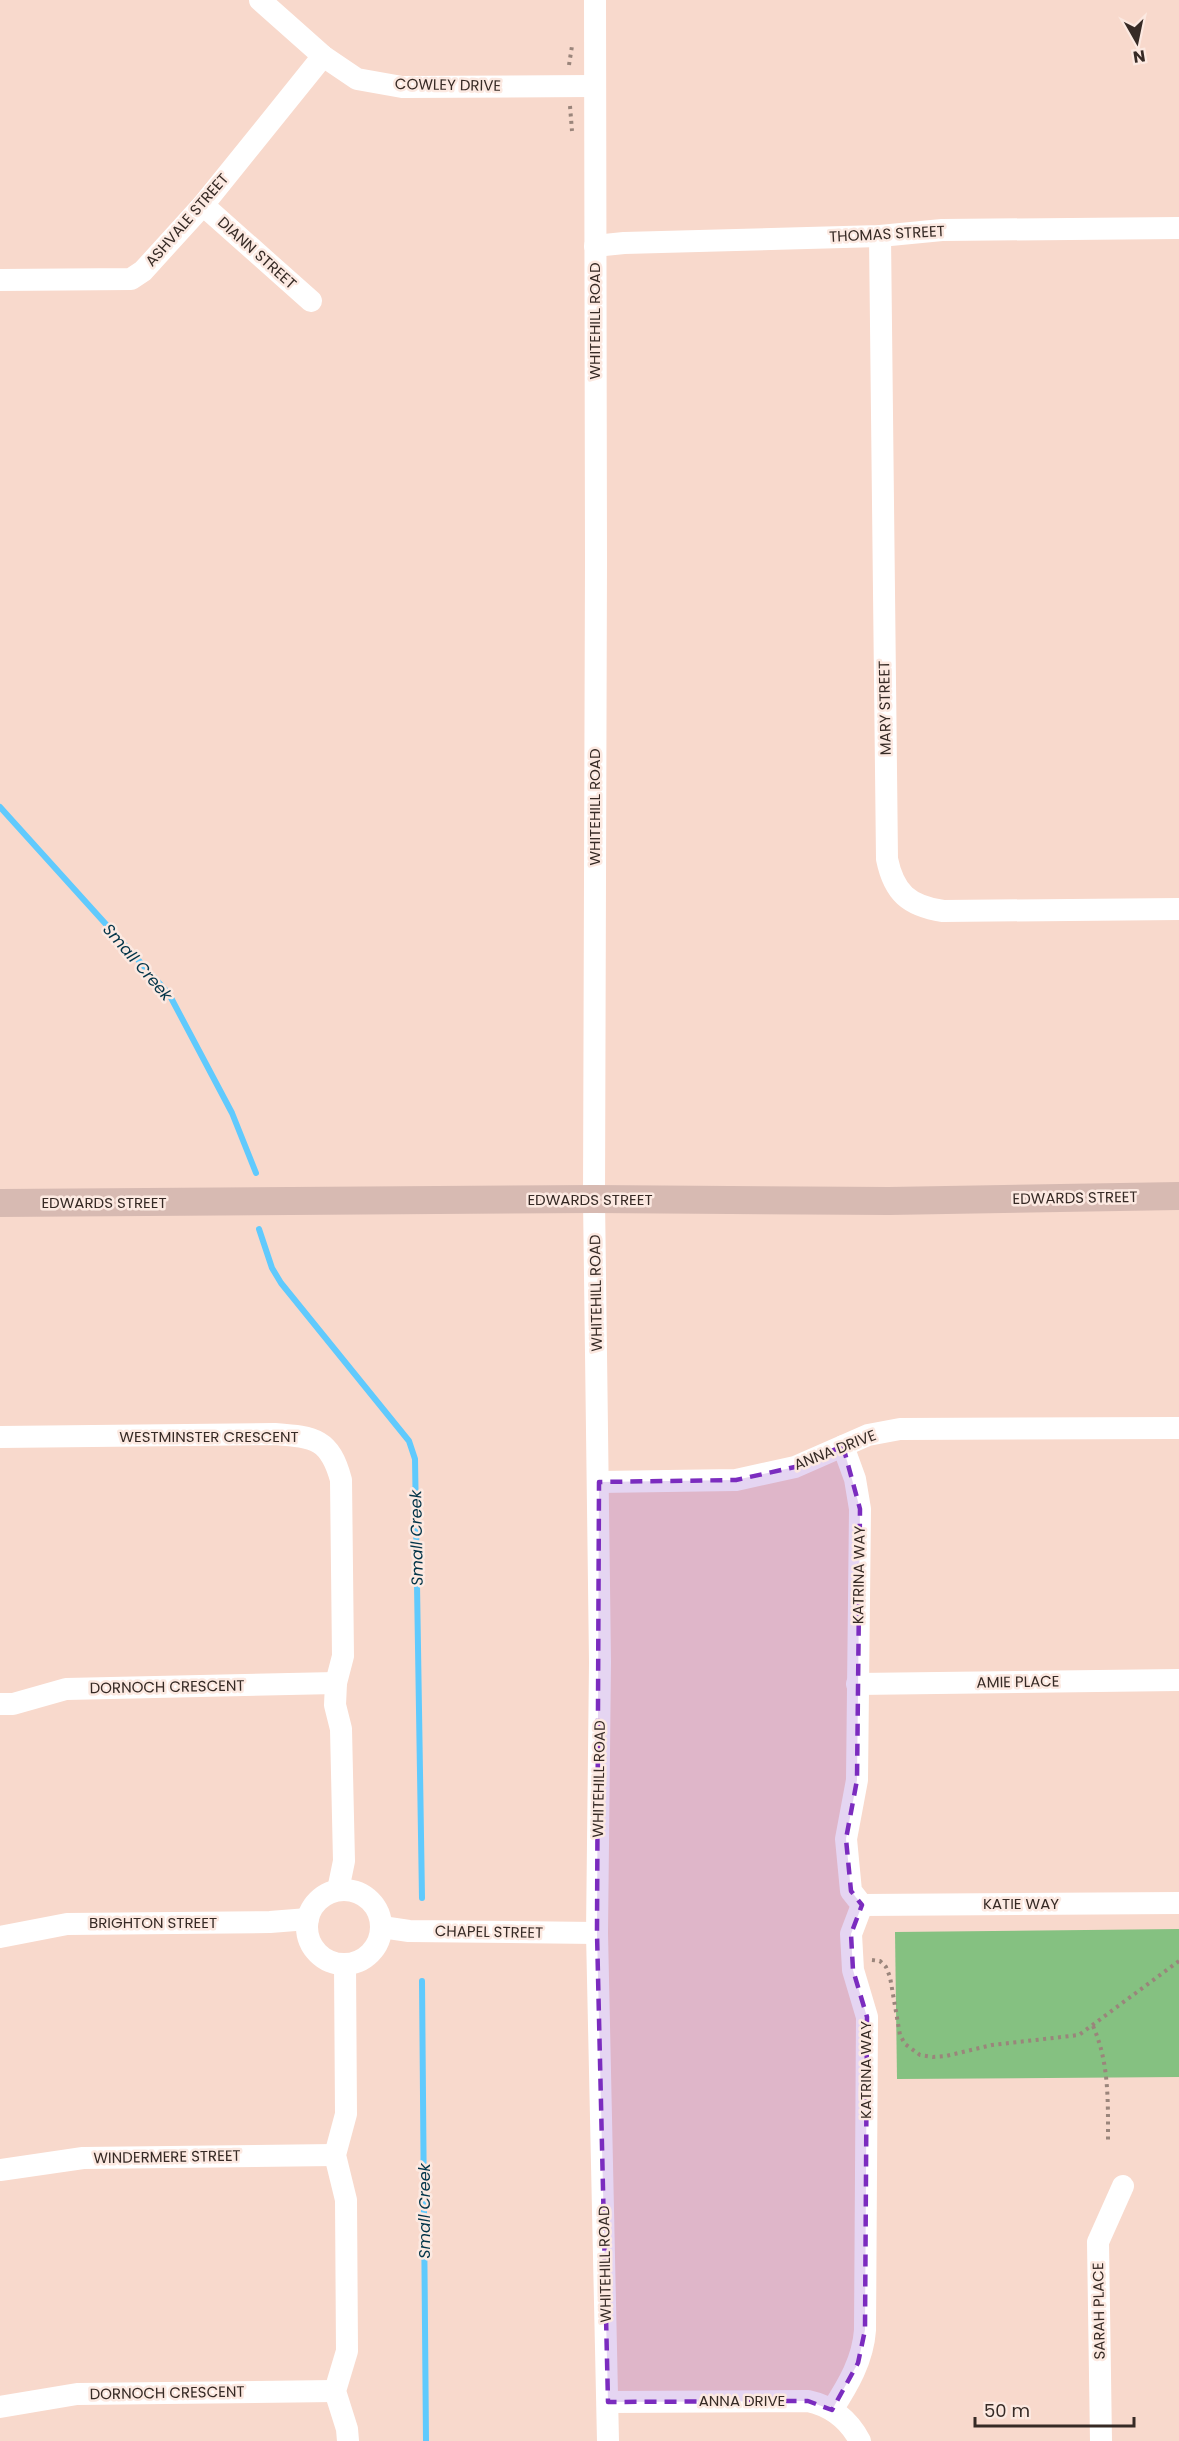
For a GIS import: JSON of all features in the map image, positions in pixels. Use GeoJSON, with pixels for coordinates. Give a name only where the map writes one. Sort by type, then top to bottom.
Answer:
{"type":"FeatureCollection","features":[{"type":"Feature","properties":{"kind":"main road","name":"EDWARDS STREET"},"geometry":{"type":"LineString","coordinates":[[0,1203],[594,1199],[889,1201],[1179,1196]]}},
{"type":"Feature","properties":{"kind":"street","name":"COWLEY DRIVE"},"geometry":{"type":"LineString","coordinates":[[260,0],[323,56],[357,79],[402,87],[593,86]]}},
{"type":"Feature","properties":{"kind":"street","name":"WHITEHILL ROAD"},"geometry":{"type":"LineString","coordinates":[[595,0],[593,86],[595,246],[594,1199],[599,1482],[597,1933],[608,2441]]}},
{"type":"Feature","properties":{"kind":"street","name":"ASHVALE STREET"},"geometry":{"type":"LineString","coordinates":[[0,280],[131,279],[143,271],[203,205],[323,56]]}},
{"type":"Feature","properties":{"kind":"street","name":"DIANN STREET"},"geometry":{"type":"LineString","coordinates":[[203,205],[311,301]]}},
{"type":"Feature","properties":{"kind":"street","name":"THOMAS STREET"},"geometry":{"type":"LineString","coordinates":[[595,246],[624,243],[880,236],[942,230],[1179,228]]}},
{"type":"Feature","properties":{"kind":"street","name":"MARY STREET"},"geometry":{"type":"LineString","coordinates":[[880,236],[887,860],[890,874],[908,898],[923,908],[943,911],[1179,909]]}},
{"type":"Feature","properties":{"kind":"street","name":"ANNA DRIVE"},"geometry":{"type":"LineString","coordinates":[[599,1482],[736,1480],[795,1467],[868,1435],[900,1429],[1179,1428]]}},
{"type":"Feature","properties":{"kind":"street","name":"WESTMINSTER CRESCENT"},"geometry":{"type":"LineString","coordinates":[[0,1437],[275,1434],[304,1437],[321,1443],[335,1458],[341,1480],[343,1656],[336,1683],[335,1705],[341,1729],[344,1861],[338,1890]]}},
{"type":"Feature","properties":{"kind":"street","name":"KATRINA WAY"},"geometry":{"type":"LineString","coordinates":[[832,2410],[858,2362],[864,2346],[865,2330],[867,2017],[853,1970],[851,1934],[862,1905],[851,1891],[846,1839],[857,1780],[856,1684],[860,1509],[855,1479],[843,1446]]}},
{"type":"Feature","properties":{"kind":"street","name":"AMIE PLACE"},"geometry":{"type":"LineString","coordinates":[[856,1684],[1179,1680]]}},
{"type":"Feature","properties":{"kind":"street","name":"DORNOCH CRESCENT"},"geometry":{"type":"LineString","coordinates":[[0,1704],[13,1704],[66,1689],[336,1683]]}},
{"type":"Feature","properties":{"kind":"street"},"geometry":{"type":"LineString","coordinates":[[338,1890],[351,1890],[364,1895],[373,1903],[380,1914],[382,1927],[376,1947],[369,1955],[360,1961],[345,1964],[326,1959],[316,1952],[309,1941],[308,1919],[319,1899],[338,1890]]}},
{"type":"Feature","properties":{"kind":"street","name":"KATIE WAY"},"geometry":{"type":"LineString","coordinates":[[862,1905],[1179,1903]]}},
{"type":"Feature","properties":{"kind":"street","name":"BRIGHTON STREET"},"geometry":{"type":"LineString","coordinates":[[0,1937],[67,1924],[270,1922],[308,1919]]}},
{"type":"Feature","properties":{"kind":"street","name":"CHAPEL STREET"},"geometry":{"type":"LineString","coordinates":[[382,1927],[409,1931],[597,1933]]}},
{"type":"Feature","properties":{"kind":"street"},"geometry":{"type":"LineString","coordinates":[[345,1964],[346,2114],[334,2155],[346,2200],[347,2351],[335,2391],[347,2429],[348,2441]]}},
{"type":"Feature","properties":{"kind":"street","name":"WINDERMERE STREET"},"geometry":{"type":"LineString","coordinates":[[0,2170],[83,2158],[334,2155]]}},
{"type":"Feature","properties":{"kind":"street","name":"SARAH PLACE"},"geometry":{"type":"LineString","coordinates":[[1101,2441],[1098,2242],[1123,2186]]}},
{"type":"Feature","properties":{"kind":"street","name":"DORNOCH CRESCENT"},"geometry":{"type":"LineString","coordinates":[[0,2407],[77,2394],[335,2391]]}},
{"type":"Feature","properties":{"kind":"street","name":"ANNA DRIVE"},"geometry":{"type":"LineString","coordinates":[[608,2402],[808,2401],[832,2410],[854,2430],[860,2441]]}},
{"type":"Feature","properties":{"kind":"path"},"geometry":{"type":"LineString","coordinates":[[853,1962],[879,1961],[886,1967],[900,2035],[905,2044],[920,2055],[946,2056],[992,2045],[1079,2035],[1179,1961]]}},
{"type":"Feature","properties":{"kind":"path"},"geometry":{"type":"LineString","coordinates":[[1093,2026],[1102,2045],[1105,2061],[1108,2140]]}},
{"type":"Feature","properties":{"kind":"highlighted area"},"geometry":{"type":"Polygon","coordinates":[[[843,1446],[860,1509],[857,1780],[846,1839],[851,1891],[862,1905],[851,1934],[853,1970],[867,2017],[865,2330],[858,2363],[832,2410],[808,2401],[608,2402],[597,1933],[599,1482],[736,1480],[795,1467],[843,1446]]]}},
{"type":"Feature","properties":{"kind":"green space"},"geometry":{"type":"Polygon","coordinates":[[[1179,1929],[1179,2077],[897,2079],[895,1932],[1179,1929]]]}},
{"type":"Feature","properties":{"kind":"waterway","name":"Small Creek"},"geometry":{"type":"LineString","coordinates":[[0,807],[169,994],[232,1113],[256,1173]]}},
{"type":"Feature","properties":{"kind":"waterway","name":"Small Creek"},"geometry":{"type":"LineString","coordinates":[[259,1229],[272,1268],[281,1283],[409,1441],[415,1459],[422,1898]]}},
{"type":"Feature","properties":{"kind":"waterway","name":"Small Creek"},"geometry":{"type":"LineString","coordinates":[[422,1981],[426,2441]]}}]}
